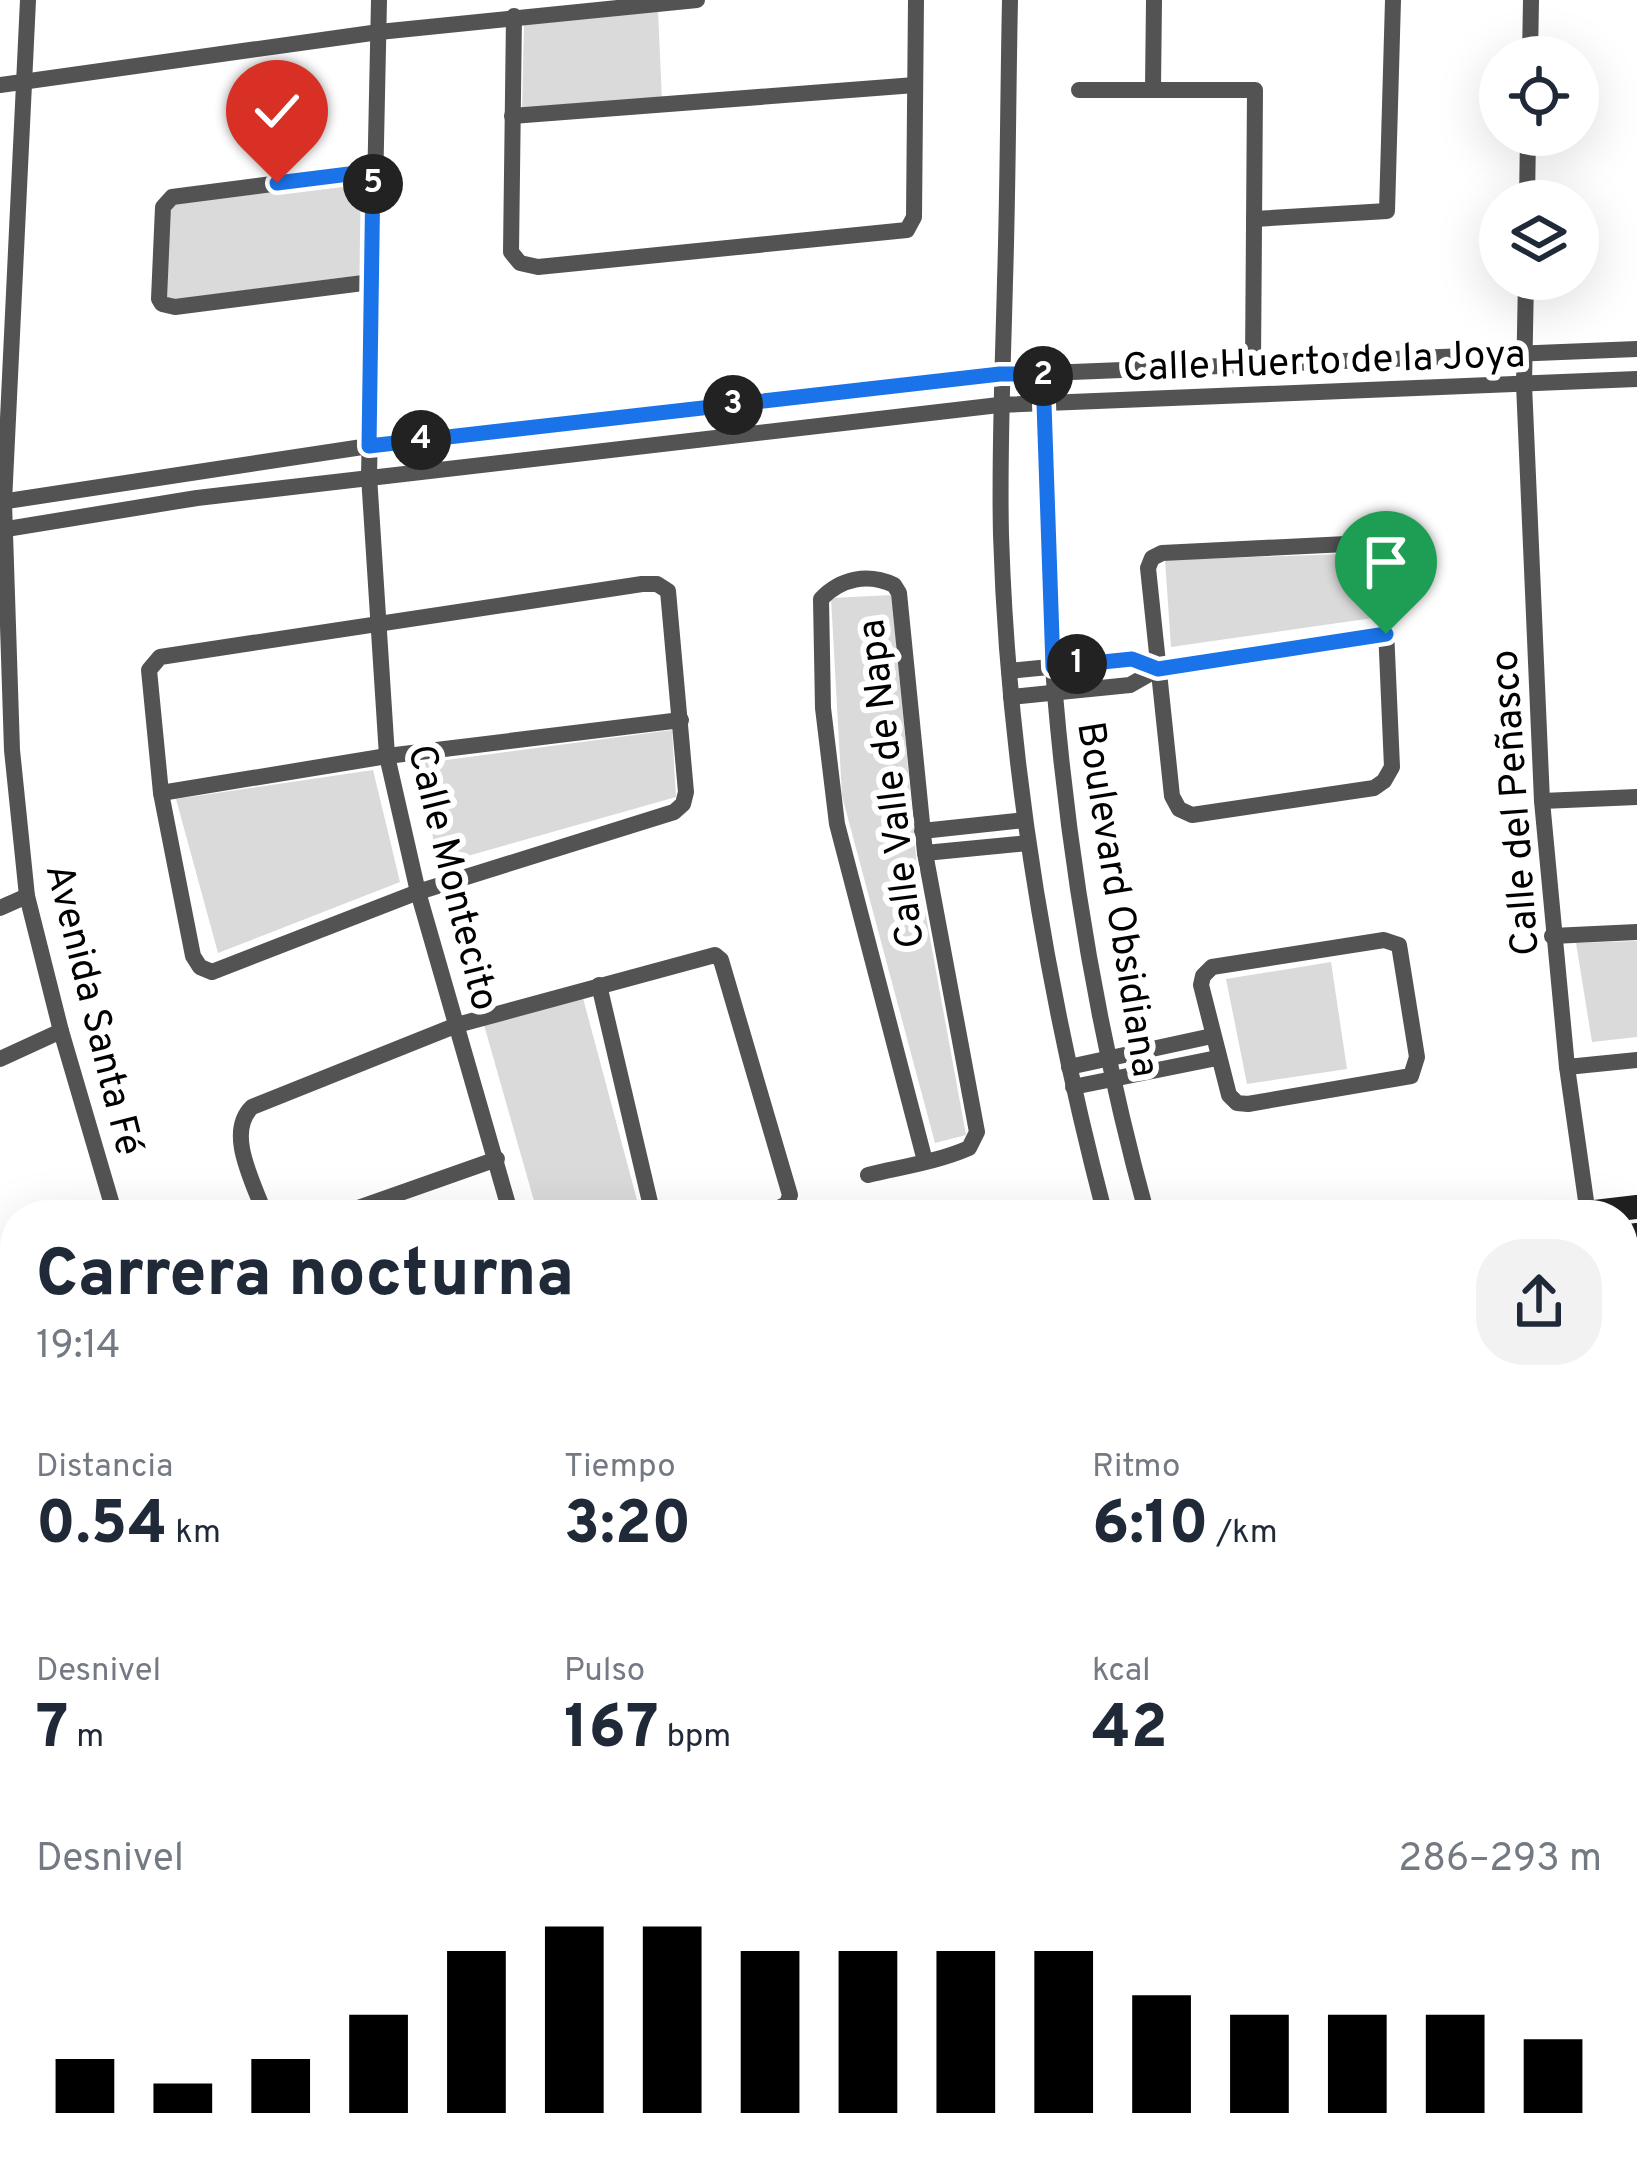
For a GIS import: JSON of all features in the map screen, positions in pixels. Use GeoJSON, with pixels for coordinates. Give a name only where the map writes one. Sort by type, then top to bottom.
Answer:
{"type":"FeatureCollection","features":[{"type":"Feature","properties":{"kind":"street","name":"Avenida Santa Fé"},"geometry":{"type":"LineString","coordinates":[[28,0],[2,502],[4,681],[27,896],[111,1200]]}},
{"type":"Feature","properties":{"kind":"street","name":"Calle Montecito"},"geometry":{"type":"LineString","coordinates":[[380,0],[369,476],[387,756],[418,892],[508,1200]]}},
{"type":"Feature","properties":{"kind":"street"},"geometry":{"type":"LineString","coordinates":[[0,85],[379,32],[697,0]]}},
{"type":"Feature","properties":{"kind":"street"},"geometry":{"type":"LineString","coordinates":[[514,16],[511,252],[520,262],[538,267],[907,230],[914,217],[916,0]]}},
{"type":"Feature","properties":{"kind":"street","name":"Boulevard Obsidiana"},"geometry":{"type":"LineString","coordinates":[[1010,0],[999,405],[1009,671],[1028,843],[1073,1087],[1101,1200]]}},
{"type":"Feature","properties":{"kind":"street"},"geometry":{"type":"LineString","coordinates":[[1153,88],[1154,0]]}},
{"type":"Feature","properties":{"kind":"street"},"geometry":{"type":"LineString","coordinates":[[1254,219],[1387,211],[1393,0]]}},
{"type":"Feature","properties":{"kind":"street"},"geometry":{"type":"LineString","coordinates":[[1530,36],[1531,0]]}},
{"type":"Feature","properties":{"kind":"street"},"geometry":{"type":"LineString","coordinates":[[512,116],[915,85]]}},
{"type":"Feature","properties":{"kind":"street"},"geometry":{"type":"LineString","coordinates":[[1078,90],[1255,90],[1253,364]]}},
{"type":"Feature","properties":{"kind":"street"},"geometry":{"type":"LineString","coordinates":[[371,282],[168,308],[159,299],[163,207],[172,197],[373,171]]}},
{"type":"Feature","properties":{"kind":"street","name":"Calle del Peñasco"},"geometry":{"type":"LineString","coordinates":[[1525,300],[1523,384],[1542,801],[1581,1200]]}},
{"type":"Feature","properties":{"kind":"street"},"geometry":{"type":"LineString","coordinates":[[2,502],[369,446],[1000,374],[1637,349]]}},
{"type":"Feature","properties":{"kind":"street","name":"Boulevard Obsidiana"},"geometry":{"type":"LineString","coordinates":[[1043,374],[1053,667],[1075,876],[1108,1059],[1143,1200]]}},
{"type":"Feature","properties":{"kind":"street","name":"Calle Huerto de la Joya"},"geometry":{"type":"LineString","coordinates":[[2,530],[369,476],[999,405],[1637,379]]}},
{"type":"Feature","properties":{"kind":"street"},"geometry":{"type":"LineString","coordinates":[[1367,543],[1383,560],[1392,767],[1374,788],[1185,814],[1172,796],[1158,669],[1148,568],[1152,558],[1162,553],[1367,543]]}},
{"type":"Feature","properties":{"kind":"street","name":"Calle Valle de Napa"},"geometry":{"type":"LineString","coordinates":[[868,1175],[925,1161],[969,1148],[977,1132],[925,853],[899,592],[883,580],[853,580],[821,599],[830,779],[848,874],[925,1161]]}},
{"type":"Feature","properties":{"kind":"street"},"geometry":{"type":"LineString","coordinates":[[657,584],[668,591],[681,720],[686,792],[683,804],[674,812],[418,892],[212,972],[200,967],[193,956],[161,793],[149,670],[160,657],[378,621],[657,584]]}},
{"type":"Feature","properties":{"kind":"street"},"geometry":{"type":"LineString","coordinates":[[1011,697],[1130,685],[1158,669],[1386,634]]}},
{"type":"Feature","properties":{"kind":"street"},"geometry":{"type":"LineString","coordinates":[[1009,671],[1132,659],[1158,669]]}},
{"type":"Feature","properties":{"kind":"street"},"geometry":{"type":"LineString","coordinates":[[161,793],[387,756],[681,720]]}},
{"type":"Feature","properties":{"kind":"street"},"geometry":{"type":"LineString","coordinates":[[1542,801],[1637,797]]}},
{"type":"Feature","properties":{"kind":"street"},"geometry":{"type":"LineString","coordinates":[[922,831],[1025,820]]}},
{"type":"Feature","properties":{"kind":"street"},"geometry":{"type":"LineString","coordinates":[[925,853],[1028,843]]}},
{"type":"Feature","properties":{"kind":"street"},"geometry":{"type":"LineString","coordinates":[[0,908],[27,896]]}},
{"type":"Feature","properties":{"kind":"street"},"geometry":{"type":"LineString","coordinates":[[1552,936],[1637,932]]}},
{"type":"Feature","properties":{"kind":"street"},"geometry":{"type":"LineString","coordinates":[[1384,940],[1399,945],[1417,1057],[1411,1076],[1248,1104],[1229,1095],[1217,1058],[1201,985],[1212,967],[1384,940]]}},
{"type":"Feature","properties":{"kind":"street"},"geometry":{"type":"LineString","coordinates":[[260,1200],[238,1134],[241,1118],[252,1107],[457,1024],[715,955],[721,960],[788,1200]]}},
{"type":"Feature","properties":{"kind":"street"},"geometry":{"type":"LineString","coordinates":[[599,985],[649,1200]]}},
{"type":"Feature","properties":{"kind":"street"},"geometry":{"type":"LineString","coordinates":[[0,1059],[61,1031]]}},
{"type":"Feature","properties":{"kind":"street"},"geometry":{"type":"LineString","coordinates":[[1069,1067],[1212,1036]]}},
{"type":"Feature","properties":{"kind":"street"},"geometry":{"type":"LineString","coordinates":[[1073,1087],[1217,1058]]}},
{"type":"Feature","properties":{"kind":"street"},"geometry":{"type":"LineString","coordinates":[[1567,1067],[1637,1060]]}},
{"type":"Feature","properties":{"kind":"street"},"geometry":{"type":"LineString","coordinates":[[381,1200],[497,1159]]}},
{"type":"Feature","properties":{"kind":"shaded area"},"geometry":{"type":"Polygon","coordinates":[[[658,10],[662,102],[522,112],[524,22],[658,10]]]}},
{"type":"Feature","properties":{"kind":"shaded area"},"geometry":{"type":"Polygon","coordinates":[[[368,177],[363,275],[164,301],[171,204],[368,177]]]}},
{"type":"Feature","properties":{"kind":"shaded area"},"geometry":{"type":"Polygon","coordinates":[[[1375,553],[1380,617],[1171,647],[1165,560],[1375,553]]]}},
{"type":"Feature","properties":{"kind":"shaded area"},"geometry":{"type":"Polygon","coordinates":[[[892,595],[917,867],[966,1135],[935,1143],[842,796],[831,598],[892,595]]]}},
{"type":"Feature","properties":{"kind":"shaded area"},"geometry":{"type":"Polygon","coordinates":[[[672,730],[676,797],[439,864],[416,764],[672,730]]]}},
{"type":"Feature","properties":{"kind":"shaded area"},"geometry":{"type":"Polygon","coordinates":[[[373,770],[400,882],[218,953],[176,799],[373,770]]]}},
{"type":"Feature","properties":{"kind":"shaded area"},"geometry":{"type":"Polygon","coordinates":[[[1637,941],[1637,1037],[1592,1042],[1576,943],[1637,941]]]}},
{"type":"Feature","properties":{"kind":"shaded area"},"geometry":{"type":"Polygon","coordinates":[[[1331,962],[1347,1069],[1247,1084],[1226,979],[1331,962]]]}},
{"type":"Feature","properties":{"kind":"shaded area"},"geometry":{"type":"Polygon","coordinates":[[[583,998],[637,1200],[534,1200],[484,1025],[583,998]]]}},
{"type":"Feature","properties":{"kind":"route"},"geometry":{"type":"LineString","coordinates":[[277,183],[373,171],[369,446],[1000,374],[1043,374],[1053,667],[1132,659],[1158,669],[1386,634]]}}]}
